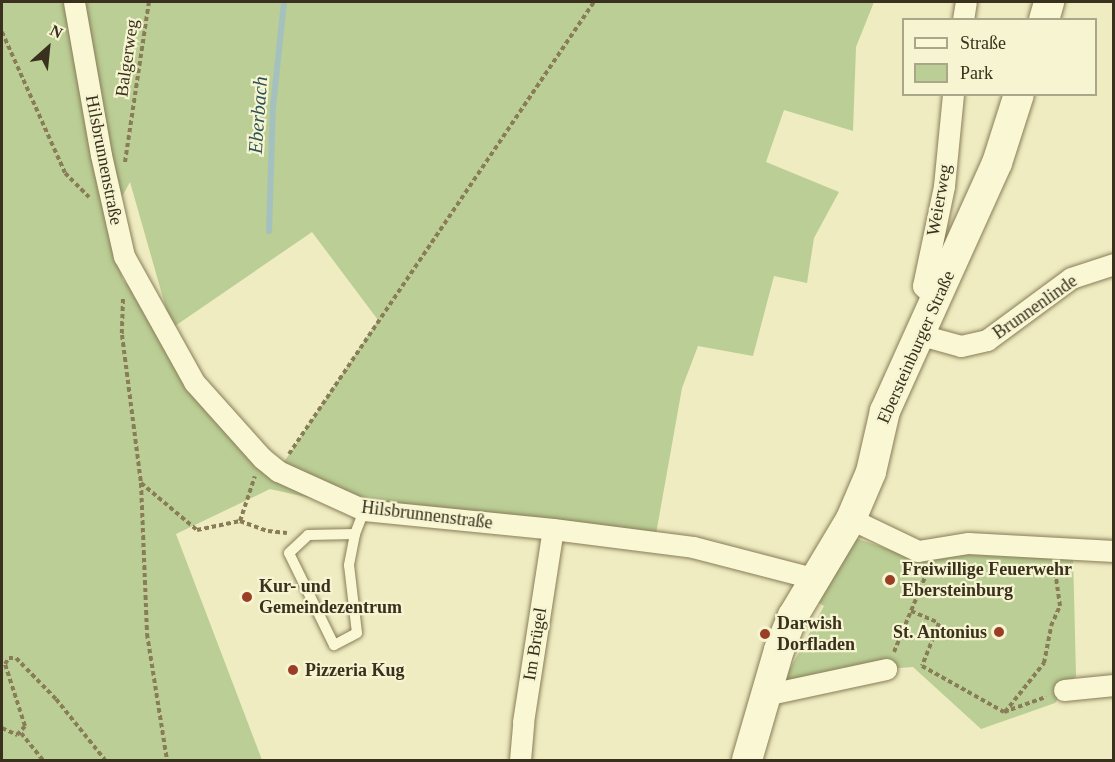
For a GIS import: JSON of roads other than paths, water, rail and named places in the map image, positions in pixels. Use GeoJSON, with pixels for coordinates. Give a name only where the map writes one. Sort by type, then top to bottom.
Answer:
{"type":"FeatureCollection","features":[{"type":"Feature","properties":{"kind":"street","name":"Hilsbrunnenstraße"},"geometry":{"type":"LineString","coordinates":[[74,2],[116,226],[124,256],[194,382],[270,465],[364,510],[553,529],[693,547],[816,579]]}},
{"type":"Feature","properties":{"kind":"street"},"geometry":{"type":"LineString","coordinates":[[963,18],[966,2]]}},
{"type":"Feature","properties":{"kind":"street"},"geometry":{"type":"LineString","coordinates":[[1045,18],[1049,2]]}},
{"type":"Feature","properties":{"kind":"street","name":"Weierweg"},"geometry":{"type":"LineString","coordinates":[[937,300],[923,286],[944,186],[953,96]]}},
{"type":"Feature","properties":{"kind":"street","name":"Ebersteinburger Straße"},"geometry":{"type":"LineString","coordinates":[[747,760],[779,650],[794,616],[850,519],[871,472],[885,411],[997,163],[1018,96]]}},
{"type":"Feature","properties":{"kind":"street","name":"Brunnenlinde"},"geometry":{"type":"LineString","coordinates":[[921,335],[961,346],[987,340],[1071,278],[1113,264]]}},
{"type":"Feature","properties":{"kind":"street"},"geometry":{"type":"LineString","coordinates":[[850,519],[918,551],[968,543],[1113,552]]}},
{"type":"Feature","properties":{"kind":"street","name":"Im Brügel"},"geometry":{"type":"LineString","coordinates":[[520,760],[523,722],[553,529]]}},
{"type":"Feature","properties":{"kind":"street"},"geometry":{"type":"LineString","coordinates":[[765,695],[886,669]]}},
{"type":"Feature","properties":{"kind":"street"},"geometry":{"type":"LineString","coordinates":[[1064,690],[1113,686]]}},
{"type":"Feature","properties":{"kind":"lane"},"geometry":{"type":"LineString","coordinates":[[355,534],[308,535],[289,554],[334,645],[357,633],[348,565],[355,534],[364,510]]}},
{"type":"Feature","properties":{"kind":"waterway","name":"Eberbach"},"geometry":{"type":"LineString","coordinates":[[269,231],[273,107],[284,2]]}},
{"type":"Feature","properties":{"kind":"place","name":"Freiwillige Feuerwehr Ebersteinburg"},"geometry":{"type":"Point","coordinates":[890,580]}},
{"type":"Feature","properties":{"kind":"place","name":"Kur- und Gemeindezentrum"},"geometry":{"type":"Point","coordinates":[247,597]}},
{"type":"Feature","properties":{"kind":"place","name":"St. Antonius"},"geometry":{"type":"Point","coordinates":[999,632]}},
{"type":"Feature","properties":{"kind":"place","name":"Darwish Dorfladen"},"geometry":{"type":"Point","coordinates":[765,634]}},
{"type":"Feature","properties":{"kind":"place","name":"Pizzeria Kug"},"geometry":{"type":"Point","coordinates":[293,670]}}]}
